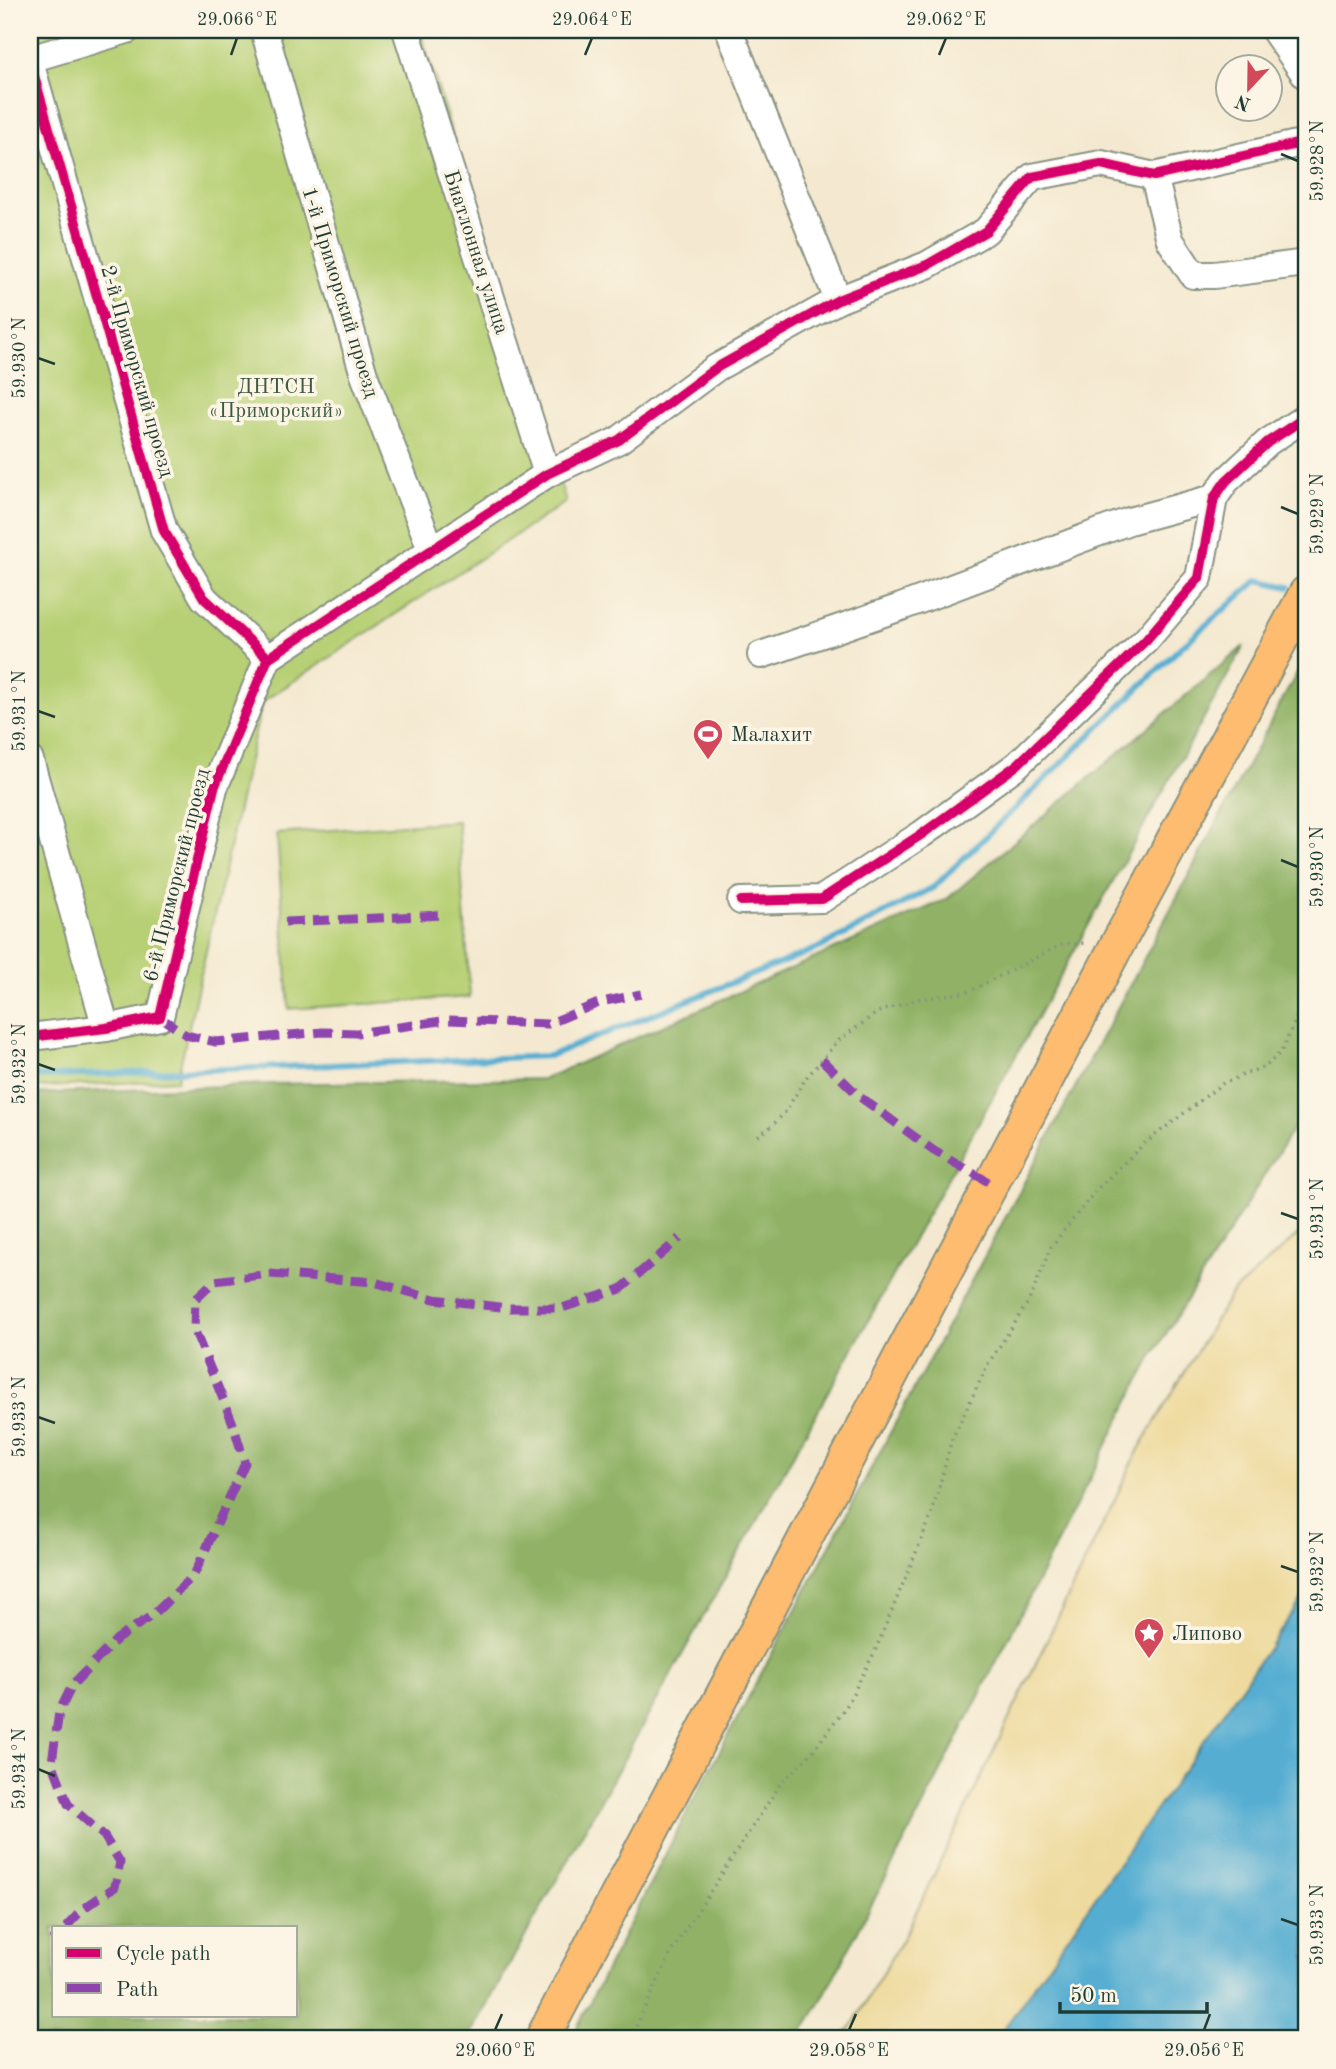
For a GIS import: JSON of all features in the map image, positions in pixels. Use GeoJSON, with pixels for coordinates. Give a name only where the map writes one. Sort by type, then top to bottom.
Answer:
{"type":"FeatureCollection","features":[{"type":"Feature","properties":{"kind":"main road"},"geometry":{"type":"LineString","coordinates":[[542,2039],[1118,943],[1306,593]]}},
{"type":"Feature","properties":{"kind":"street"},"geometry":{"type":"LineString","coordinates":[[30,60],[127,30]]}},
{"type":"Feature","properties":{"kind":"street","name":"1-й Приморский проезд"},"geometry":{"type":"LineString","coordinates":[[264,30],[364,375],[431,549]]}},
{"type":"Feature","properties":{"kind":"street","name":"Биатлонная улица"},"geometry":{"type":"LineString","coordinates":[[406,30],[547,474]]}},
{"type":"Feature","properties":{"kind":"street"},"geometry":{"type":"LineString","coordinates":[[729,30],[838,300]]}},
{"type":"Feature","properties":{"kind":"street"},"geometry":{"type":"LineString","coordinates":[[1274,30],[1306,76]]}},
{"type":"Feature","properties":{"kind":"street","name":"2-й Приморский проезд"},"geometry":{"type":"LineString","coordinates":[[30,60],[164,531],[204,598],[268,658]]}},
{"type":"Feature","properties":{"kind":"street"},"geometry":{"type":"LineString","coordinates":[[268,658],[547,474],[619,440],[716,368],[838,300],[926,265],[986,231],[1032,177],[1101,164],[1154,176],[1306,142]]}},
{"type":"Feature","properties":{"kind":"street"},"geometry":{"type":"LineString","coordinates":[[1154,176],[1170,240],[1192,275],[1214,275],[1306,263]]}},
{"type":"Feature","properties":{"kind":"street"},"geometry":{"type":"LineString","coordinates":[[741,901],[822,899],[922,834],[1017,765],[1146,640],[1199,578],[1214,498],[1226,481],[1268,442],[1306,418]]}},
{"type":"Feature","properties":{"kind":"street"},"geometry":{"type":"LineString","coordinates":[[761,655],[901,607],[1129,521],[1214,498]]}},
{"type":"Feature","properties":{"kind":"street","name":"6-й Приморский проезд"},"geometry":{"type":"LineString","coordinates":[[30,1037],[106,1028],[160,1017],[214,788],[268,658]]}},
{"type":"Feature","properties":{"kind":"street"},"geometry":{"type":"LineString","coordinates":[[30,760],[106,1028]]}},
{"type":"Feature","properties":{"kind":"path"},"geometry":{"type":"LineString","coordinates":[[758,1136],[785,1112],[806,1078],[839,1040],[878,1012],[918,999],[968,992],[1063,944],[1118,943]]}},
{"type":"Feature","properties":{"kind":"path"},"geometry":{"type":"LineString","coordinates":[[629,2039],[673,1949],[781,1783],[811,1754],[846,1705],[875,1651],[932,1514],[952,1439],[988,1364],[1029,1301],[1052,1247],[1097,1189],[1145,1143],[1222,1084],[1267,1065],[1282,1052],[1306,997]]}},
{"type":"Feature","properties":{"kind":"green space","name":"ДНТСН «Приморский»"},"geometry":{"type":"Polygon","coordinates":[[[30,30],[420,30],[566,502],[262,702],[177,1080],[30,1088],[30,30]]]}},
{"type":"Feature","properties":{"kind":"green space"},"geometry":{"type":"Polygon","coordinates":[[[1244,646],[468,2039],[30,2039],[30,1094],[272,1084],[544,1079],[947,899],[1244,646]]]}},
{"type":"Feature","properties":{"kind":"green space"},"geometry":{"type":"Polygon","coordinates":[[[1306,656],[1306,1108],[1151,1358],[919,1814],[820,2003],[798,2039],[571,2039],[685,1816],[1306,656]]]}},
{"type":"Feature","properties":{"kind":"green space"},"geometry":{"type":"Polygon","coordinates":[[[458,821],[470,997],[289,1009],[277,834],[458,821]]]}},
{"type":"Feature","properties":{"kind":"sand","name":"Липово"},"geometry":{"type":"Polygon","coordinates":[[[1306,1228],[1306,1594],[997,2039],[838,2039],[852,2026],[909,1927],[1139,1449],[1231,1294],[1306,1228]]]}},
{"type":"Feature","properties":{"kind":"water"},"geometry":{"type":"Polygon","coordinates":[[[1306,1594],[1306,2039],[997,2039],[1306,1594]]]}},
{"type":"Feature","properties":{"kind":"waterway"},"geometry":{"type":"LineString","coordinates":[[30,1077],[549,1056],[821,947],[934,887],[1182,646],[1258,580],[1289,587]]}},
{"type":"Feature","properties":{"kind":"marked path"},"geometry":{"type":"LineString","coordinates":[[285,922],[444,915]]}},
{"type":"Feature","properties":{"kind":"marked path"},"geometry":{"type":"LineString","coordinates":[[160,1017],[186,1035],[216,1042],[322,1032],[357,1033],[448,1020],[548,1024],[601,1002],[641,994]]}},
{"type":"Feature","properties":{"kind":"marked path"},"geometry":{"type":"LineString","coordinates":[[822,1060],[860,1097],[934,1151],[992,1184]]}},
{"type":"Feature","properties":{"kind":"marked path"},"geometry":{"type":"LineString","coordinates":[[67,1926],[84,1908],[115,1887],[120,1862],[104,1836],[68,1804],[52,1762],[59,1712],[73,1684],[117,1639],[154,1614],[194,1575],[245,1463],[232,1421],[194,1329],[195,1299],[214,1281],[270,1274],[374,1282],[434,1299],[508,1308],[562,1308],[621,1289],[680,1238]]}},
{"type":"Feature","properties":{"kind":"cycle path"},"geometry":{"type":"LineString","coordinates":[[30,62],[164,531],[204,598],[268,658]]}},
{"type":"Feature","properties":{"kind":"cycle path"},"geometry":{"type":"LineString","coordinates":[[30,1037],[106,1028],[160,1017],[214,788],[268,658],[547,474],[619,440],[716,368],[838,300],[927,265],[986,231],[1032,177],[1101,164],[1154,176],[1306,142]]}},
{"type":"Feature","properties":{"kind":"cycle path"},"geometry":{"type":"LineString","coordinates":[[741,901],[822,899],[922,834],[1017,765],[1146,640],[1199,578],[1214,498],[1226,481],[1268,442],[1306,417]]}},
{"type":"Feature","properties":{"kind":"place","name":"Малахит"},"geometry":{"type":"Point","coordinates":[708,761]}},
{"type":"Feature","properties":{"kind":"place","name":"Липово"},"geometry":{"type":"Point","coordinates":[1149,1660]}}]}
